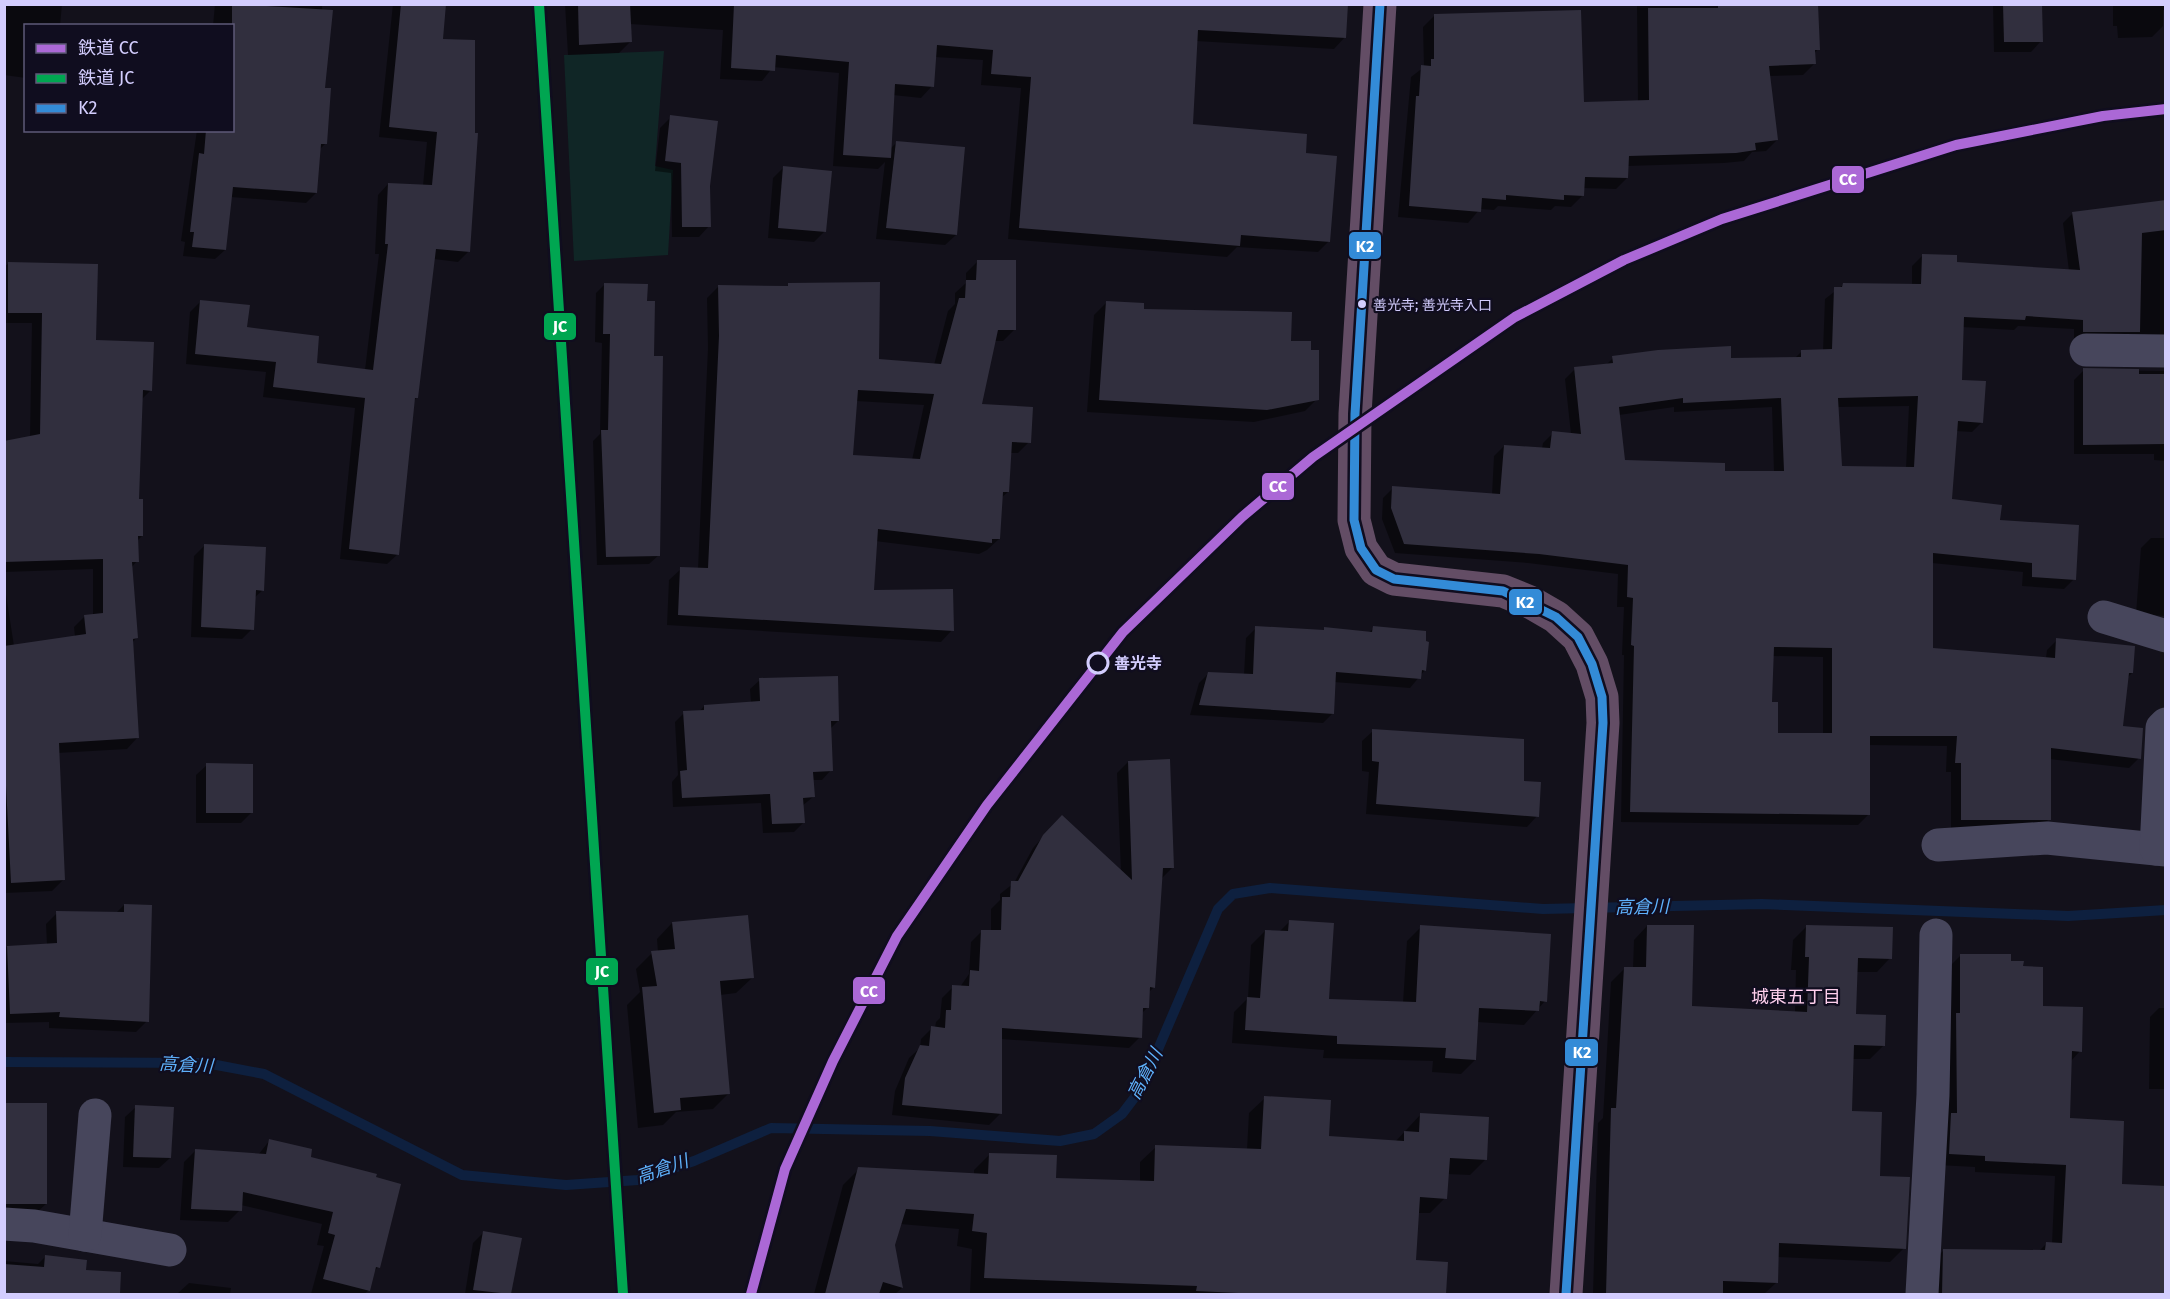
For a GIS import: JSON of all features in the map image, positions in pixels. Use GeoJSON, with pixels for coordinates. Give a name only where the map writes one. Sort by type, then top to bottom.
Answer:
{"type":"FeatureCollection","features":[{"type":"Feature","properties":{"kind":"highway"},"geometry":{"type":"LineString","coordinates":[[1380,4],[1357,344],[1354,520],[1361,548],[1376,570],[1394,579],[1503,591],[1530,602],[1556,617],[1578,637],[1593,664],[1602,697],[1603,723],[1566,1294]]}},
{"type":"Feature","properties":{"kind":"street"},"geometry":{"type":"LineString","coordinates":[[2086,350],[2166,351]]}},
{"type":"Feature","properties":{"kind":"street"},"geometry":{"type":"LineString","coordinates":[[2104,617],[2166,636]]}},
{"type":"Feature","properties":{"kind":"street"},"geometry":{"type":"LineString","coordinates":[[1938,845],[2047,838],[2161,850],[2162,728],[2166,724]]}},
{"type":"Feature","properties":{"kind":"street"},"geometry":{"type":"LineString","coordinates":[[1922,1294],[1933,1095],[1936,935]]}},
{"type":"Feature","properties":{"kind":"street"},"geometry":{"type":"LineString","coordinates":[[85,1235],[95,1115]]}},
{"type":"Feature","properties":{"kind":"street"},"geometry":{"type":"LineString","coordinates":[[4,1224],[34,1226],[170,1250]]}},
{"type":"Feature","properties":{"kind":"green space"},"geometry":{"type":"Polygon","coordinates":[[[664,51],[655,166],[673,170],[668,255],[574,261],[564,55],[664,51]]]}},
{"type":"Feature","properties":{"kind":"building"},"geometry":{"type":"Polygon","coordinates":[[[232,4],[333,10],[325,88],[331,88],[327,144],[321,144],[317,193],[233,187],[226,250],[192,247],[194,232],[190,232],[199,153],[204,154],[206,132],[234,132],[234,24],[232,24],[232,4]]]}},
{"type":"Feature","properties":{"kind":"building"},"geometry":{"type":"Polygon","coordinates":[[[401,4],[446,4],[443,39],[475,40],[475,133],[478,133],[470,252],[436,249],[418,398],[415,398],[399,555],[349,549],[365,398],[273,387],[276,362],[195,354],[200,300],[250,305],[247,327],[319,336],[317,363],[373,370],[388,244],[385,244],[388,183],[432,185],[437,132],[389,127],[401,4]]]}},
{"type":"Feature","properties":{"kind":"building"},"geometry":{"type":"Polygon","coordinates":[[[578,4],[630,4],[632,42],[579,45],[578,4]]]}},
{"type":"Feature","properties":{"kind":"building"},"geometry":{"type":"Polygon","coordinates":[[[734,4],[1348,4],[1346,38],[1198,30],[1193,124],[1307,134],[1306,153],[1337,156],[1330,242],[1241,235],[1240,246],[1019,228],[1031,77],[991,74],[993,50],[937,45],[934,87],[895,84],[891,158],[843,155],[849,62],[776,55],[775,71],[731,68],[734,4]]]}},
{"type":"Feature","properties":{"kind":"building"},"geometry":{"type":"Polygon","coordinates":[[[1718,4],[1818,4],[1820,50],[1815,50],[1816,64],[1769,66],[1778,140],[1755,143],[1756,150],[1736,153],[1629,156],[1628,178],[1585,177],[1584,196],[1564,195],[1564,200],[1506,195],[1506,200],[1482,198],[1481,212],[1409,206],[1416,96],[1419,96],[1421,65],[1431,66],[1431,59],[1434,59],[1434,14],[1581,10],[1584,102],[1649,100],[1648,8],[1718,8],[1718,4]]]}},
{"type":"Feature","properties":{"kind":"building"},"geometry":{"type":"Polygon","coordinates":[[[2003,4],[2042,4],[2043,42],[2004,42],[2003,4]]]}},
{"type":"Feature","properties":{"kind":"building"},"geometry":{"type":"Polygon","coordinates":[[[670,115],[718,121],[710,186],[711,227],[682,227],[681,163],[665,161],[670,115]]]}},
{"type":"Feature","properties":{"kind":"building"},"geometry":{"type":"Polygon","coordinates":[[[896,141],[965,147],[957,235],[886,228],[896,141]]]}},
{"type":"Feature","properties":{"kind":"building"},"geometry":{"type":"Polygon","coordinates":[[[783,166],[832,171],[826,232],[778,228],[783,166]]]}},
{"type":"Feature","properties":{"kind":"building"},"geometry":{"type":"Polygon","coordinates":[[[2166,200],[2166,230],[2142,233],[2140,332],[2083,332],[2083,320],[2026,316],[2025,320],[1964,317],[1962,380],[1986,381],[1983,423],[1958,421],[1952,499],[2002,505],[2000,520],[2079,525],[2076,580],[2032,577],[2032,563],[1933,553],[1933,648],[2055,658],[2056,638],[2135,646],[2133,673],[2129,673],[2123,726],[2143,728],[2141,759],[2051,748],[2051,820],[1961,820],[1961,763],[1955,763],[1957,736],[1870,736],[1870,815],[1630,812],[1634,646],[1631,645],[1633,598],[1627,597],[1628,565],[1539,554],[1404,544],[1391,508],[1392,486],[1500,494],[1504,445],[1550,448],[1552,431],[1581,434],[1574,367],[1613,363],[1612,356],[1658,350],[1731,346],[1731,358],[1801,357],[1801,350],[1832,349],[1834,287],[1842,287],[1843,283],[1921,284],[1922,254],[1957,255],[1957,262],[2080,270],[2072,212],[2166,200]],[[1918,396],[1838,398],[1842,466],[1914,467],[1918,396]],[[1683,398],[1619,407],[1625,460],[1725,463],[1725,471],[1784,471],[1781,398],[1683,403],[1683,398]],[[1774,647],[1772,702],[1778,702],[1778,733],[1832,733],[1832,648],[1774,647]]]}},
{"type":"Feature","properties":{"kind":"building"},"geometry":{"type":"Polygon","coordinates":[[[977,260],[1016,260],[1016,330],[998,330],[982,404],[1033,407],[1031,443],[1012,442],[1009,492],[1003,492],[1000,539],[992,539],[992,543],[878,529],[874,590],[953,589],[954,631],[678,615],[680,567],[708,568],[719,336],[718,285],[788,286],[788,283],[880,282],[879,359],[941,364],[959,298],[965,298],[966,280],[976,280],[977,260]],[[858,390],[853,455],[920,459],[934,394],[858,390]]]}},
{"type":"Feature","properties":{"kind":"building"},"geometry":{"type":"Polygon","coordinates":[[[8,262],[98,264],[96,340],[154,342],[152,391],[143,390],[139,499],[143,499],[143,536],[138,536],[139,562],[132,562],[138,638],[133,639],[139,738],[59,743],[65,880],[11,883],[4,747],[4,646],[86,634],[84,615],[103,613],[103,559],[4,562],[4,441],[40,434],[42,313],[8,313],[8,262]]]}},
{"type":"Feature","properties":{"kind":"building"},"geometry":{"type":"Polygon","coordinates":[[[604,283],[648,284],[647,301],[655,301],[654,356],[663,356],[660,556],[606,557],[601,430],[608,430],[610,334],[603,334],[604,283]]]}},
{"type":"Feature","properties":{"kind":"building"},"geometry":{"type":"Polygon","coordinates":[[[1106,301],[1144,303],[1144,309],[1292,312],[1291,341],[1311,341],[1311,350],[1319,350],[1319,400],[1267,410],[1099,400],[1106,301]]]}},
{"type":"Feature","properties":{"kind":"building"},"geometry":{"type":"Polygon","coordinates":[[[2083,368],[2139,369],[2139,374],[2166,374],[2166,444],[2083,445],[2083,368]]]}},
{"type":"Feature","properties":{"kind":"building"},"geometry":{"type":"Polygon","coordinates":[[[204,544],[266,547],[264,591],[256,590],[254,630],[201,627],[204,544]]]}},
{"type":"Feature","properties":{"kind":"building"},"geometry":{"type":"Polygon","coordinates":[[[1255,626],[1324,630],[1324,627],[1372,632],[1373,626],[1426,631],[1426,641],[1429,642],[1426,671],[1422,670],[1421,679],[1336,672],[1334,714],[1199,705],[1208,672],[1253,674],[1255,626]]]}},
{"type":"Feature","properties":{"kind":"building"},"geometry":{"type":"Polygon","coordinates":[[[838,676],[839,721],[831,721],[833,771],[813,772],[815,797],[803,798],[805,823],[772,824],[770,794],[682,798],[680,771],[687,770],[683,711],[704,710],[704,705],[760,701],[759,678],[838,676]]]}},
{"type":"Feature","properties":{"kind":"building"},"geometry":{"type":"Polygon","coordinates":[[[1372,729],[1524,739],[1524,781],[1541,782],[1539,817],[1376,804],[1379,762],[1372,761],[1372,729]]]}},
{"type":"Feature","properties":{"kind":"building"},"geometry":{"type":"Polygon","coordinates":[[[1170,759],[1174,868],[1163,868],[1155,988],[1150,987],[1149,1008],[1143,1008],[1142,1038],[1002,1028],[1002,1114],[902,1105],[905,1078],[920,1045],[929,1046],[931,1026],[945,1028],[946,1010],[951,1010],[952,985],[969,986],[970,970],[979,971],[981,930],[1001,930],[1002,897],[1010,897],[1011,881],[1018,881],[1043,835],[1062,815],[1132,880],[1128,761],[1170,759]]]}},
{"type":"Feature","properties":{"kind":"building"},"geometry":{"type":"Polygon","coordinates":[[[206,763],[253,764],[253,813],[206,813],[206,763]]]}},
{"type":"Feature","properties":{"kind":"building"},"geometry":{"type":"Polygon","coordinates":[[[124,904],[152,905],[149,1022],[59,1017],[60,1012],[10,1014],[7,946],[57,943],[56,911],[124,912],[124,904]]]}},
{"type":"Feature","properties":{"kind":"building"},"geometry":{"type":"Polygon","coordinates":[[[748,915],[754,978],[720,981],[730,1094],[680,1098],[681,1110],[654,1113],[642,987],[657,986],[651,951],[675,949],[672,922],[748,915]]]}},
{"type":"Feature","properties":{"kind":"building"},"geometry":{"type":"Polygon","coordinates":[[[1289,920],[1334,923],[1329,999],[1416,1002],[1420,925],[1551,934],[1547,1002],[1540,1001],[1539,1011],[1479,1008],[1476,1060],[1445,1058],[1446,1048],[1337,1044],[1337,1036],[1245,1030],[1247,997],[1260,998],[1265,930],[1288,931],[1289,920]]]}},
{"type":"Feature","properties":{"kind":"building"},"geometry":{"type":"Polygon","coordinates":[[[1647,925],[1694,925],[1692,1006],[1807,1012],[1809,957],[1805,957],[1806,925],[1893,927],[1892,959],[1858,958],[1856,1014],[1886,1015],[1885,1046],[1854,1045],[1852,1111],[1882,1112],[1880,1176],[1910,1177],[1906,1249],[1779,1243],[1778,1283],[1723,1281],[1723,1294],[1606,1294],[1611,1108],[1616,1108],[1624,967],[1646,967],[1647,925]]]}},
{"type":"Feature","properties":{"kind":"building"},"geometry":{"type":"Polygon","coordinates":[[[1960,954],[2011,954],[2011,961],[2024,961],[2023,966],[2043,967],[2043,1006],[2083,1007],[2082,1052],[2072,1051],[2070,1118],[2124,1121],[2122,1184],[2166,1186],[2166,1294],[1942,1294],[1943,1249],[2045,1250],[2046,1242],[2062,1243],[2066,1165],[1985,1161],[1985,1156],[1949,1154],[1951,1113],[1957,1113],[1956,1013],[1960,1013],[1960,954]]]}},
{"type":"Feature","properties":{"kind":"building"},"geometry":{"type":"Polygon","coordinates":[[[1264,1096],[1331,1100],[1329,1136],[1404,1141],[1404,1131],[1419,1132],[1420,1113],[1489,1117],[1487,1160],[1450,1158],[1447,1199],[1420,1197],[1416,1260],[1448,1262],[1446,1294],[1259,1294],[1196,1291],[1197,1286],[984,1278],[987,1233],[972,1231],[974,1214],[906,1209],[895,1245],[903,1288],[883,1282],[879,1294],[825,1294],[858,1167],[988,1174],[989,1153],[1057,1155],[1056,1178],[1154,1181],[1155,1145],[1261,1149],[1264,1096]]]}},
{"type":"Feature","properties":{"kind":"building"},"geometry":{"type":"Polygon","coordinates":[[[4,1103],[47,1103],[47,1204],[4,1204],[4,1103]]]}},
{"type":"Feature","properties":{"kind":"building"},"geometry":{"type":"Polygon","coordinates":[[[135,1105],[174,1107],[171,1158],[133,1157],[135,1105]]]}},
{"type":"Feature","properties":{"kind":"building"},"geometry":{"type":"Polygon","coordinates":[[[269,1139],[312,1149],[311,1157],[377,1174],[376,1177],[401,1184],[380,1268],[376,1267],[370,1291],[323,1279],[335,1235],[328,1233],[333,1212],[243,1192],[242,1211],[191,1209],[195,1149],[266,1154],[269,1139]]]}},
{"type":"Feature","properties":{"kind":"building"},"geometry":{"type":"Polygon","coordinates":[[[483,1231],[522,1238],[511,1294],[473,1290],[483,1231]]]}},
{"type":"Feature","properties":{"kind":"building"},"geometry":{"type":"Polygon","coordinates":[[[45,1255],[87,1260],[86,1270],[121,1272],[120,1294],[4,1294],[4,1264],[44,1267],[45,1255]]]}},
{"type":"Feature","properties":{"kind":"waterway","name":"高倉川"},"geometry":{"type":"LineString","coordinates":[[4,1062],[206,1063],[264,1074],[462,1175],[566,1185],[638,1180],[694,1161],[771,1128],[930,1131],[1060,1141],[1094,1134],[1122,1114],[1141,1089],[1218,909],[1233,894],[1270,888],[1543,909],[1762,904],[2068,916],[2166,910]]}},
{"type":"Feature","properties":{"kind":"rail line","name":"JC"},"geometry":{"type":"LineString","coordinates":[[539,4],[623,1294]]}},
{"type":"Feature","properties":{"kind":"rail line","name":"CC"},"geometry":{"type":"LineString","coordinates":[[751,1294],[785,1169],[833,1061],[897,936],[987,805],[1123,632],[1242,517],[1313,457],[1515,317],[1624,260],[1722,219],[1956,145],[2103,116],[2166,109]]}},
{"type":"Feature","properties":{"kind":"transit line","name":"K2"},"geometry":{"type":"LineString","coordinates":[[1380,4],[1355,414],[1354,520],[1361,548],[1376,570],[1394,579],[1503,591],[1556,617],[1578,637],[1592,664],[1602,697],[1603,723],[1566,1294]]}},
{"type":"Feature","properties":{"kind":"place","name":"善光寺; 善光寺入口"},"geometry":{"type":"Point","coordinates":[1362,304]}},
{"type":"Feature","properties":{"kind":"place","name":"善光寺"},"geometry":{"type":"Point","coordinates":[1098,663]}},
{"type":"Feature","properties":{"kind":"district","name":"城東五丁目"},"geometry":{"type":"Point","coordinates":[1796,997]}}]}
